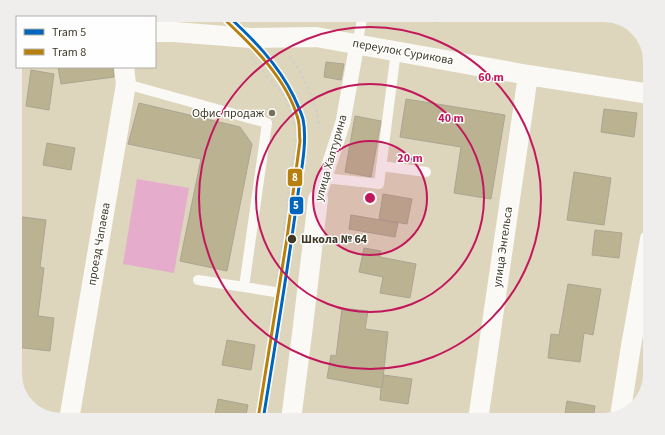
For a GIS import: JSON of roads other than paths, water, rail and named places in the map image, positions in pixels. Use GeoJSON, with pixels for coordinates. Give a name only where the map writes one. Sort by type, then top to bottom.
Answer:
{"type":"FeatureCollection","features":[{"type":"Feature","properties":{"kind":"street","name":"переулок Сурикова"},"geometry":{"type":"LineString","coordinates":[[156,32],[251,38],[316,37],[643,93]]}},
{"type":"Feature","properties":{"kind":"street","name":"улица Халтурина"},"geometry":{"type":"LineString","coordinates":[[291,413],[318,199],[343,122],[358,44]]}},
{"type":"Feature","properties":{"kind":"street","name":"улица Энгельса"},"geometry":{"type":"LineString","coordinates":[[479,413],[528,74]]}},
{"type":"Feature","properties":{"kind":"street","name":"проезд Чапаева"},"geometry":{"type":"LineString","coordinates":[[70,413],[125,76]]}},
{"type":"Feature","properties":{"kind":"street"},"geometry":{"type":"LineString","coordinates":[[621,409],[643,278]]}},
{"type":"Feature","properties":{"kind":"lane","name":"улица Халтурина"},"geometry":{"type":"LineString","coordinates":[[358,44],[362,22]]}},
{"type":"Feature","properties":{"kind":"lane"},"geometry":{"type":"LineString","coordinates":[[325,178],[379,184],[380,166],[396,51]]}},
{"type":"Feature","properties":{"kind":"lane"},"geometry":{"type":"LineString","coordinates":[[125,76],[267,123],[244,287]]}},
{"type":"Feature","properties":{"kind":"lane"},"geometry":{"type":"LineString","coordinates":[[380,166],[426,172]]}},
{"type":"Feature","properties":{"kind":"lane"},"geometry":{"type":"LineString","coordinates":[[198,280],[275,292]]}},
{"type":"Feature","properties":{"kind":"tram line","name":"8"},"geometry":{"type":"LineString","coordinates":[[227,22],[268,64],[286,90],[293,104],[299,124],[300,141],[287,238],[259,413]]}},
{"type":"Feature","properties":{"kind":"tram line","name":"5"},"geometry":{"type":"LineString","coordinates":[[234,22],[273,63],[288,85],[303,119],[305,138],[302,171],[264,413]]}},
{"type":"Feature","properties":{"kind":"place","name":"Офис продаж"},"geometry":{"type":"Point","coordinates":[272,113]}},
{"type":"Feature","properties":{"kind":"place","name":"Школа № 64"},"geometry":{"type":"Point","coordinates":[292,239]}}]}
